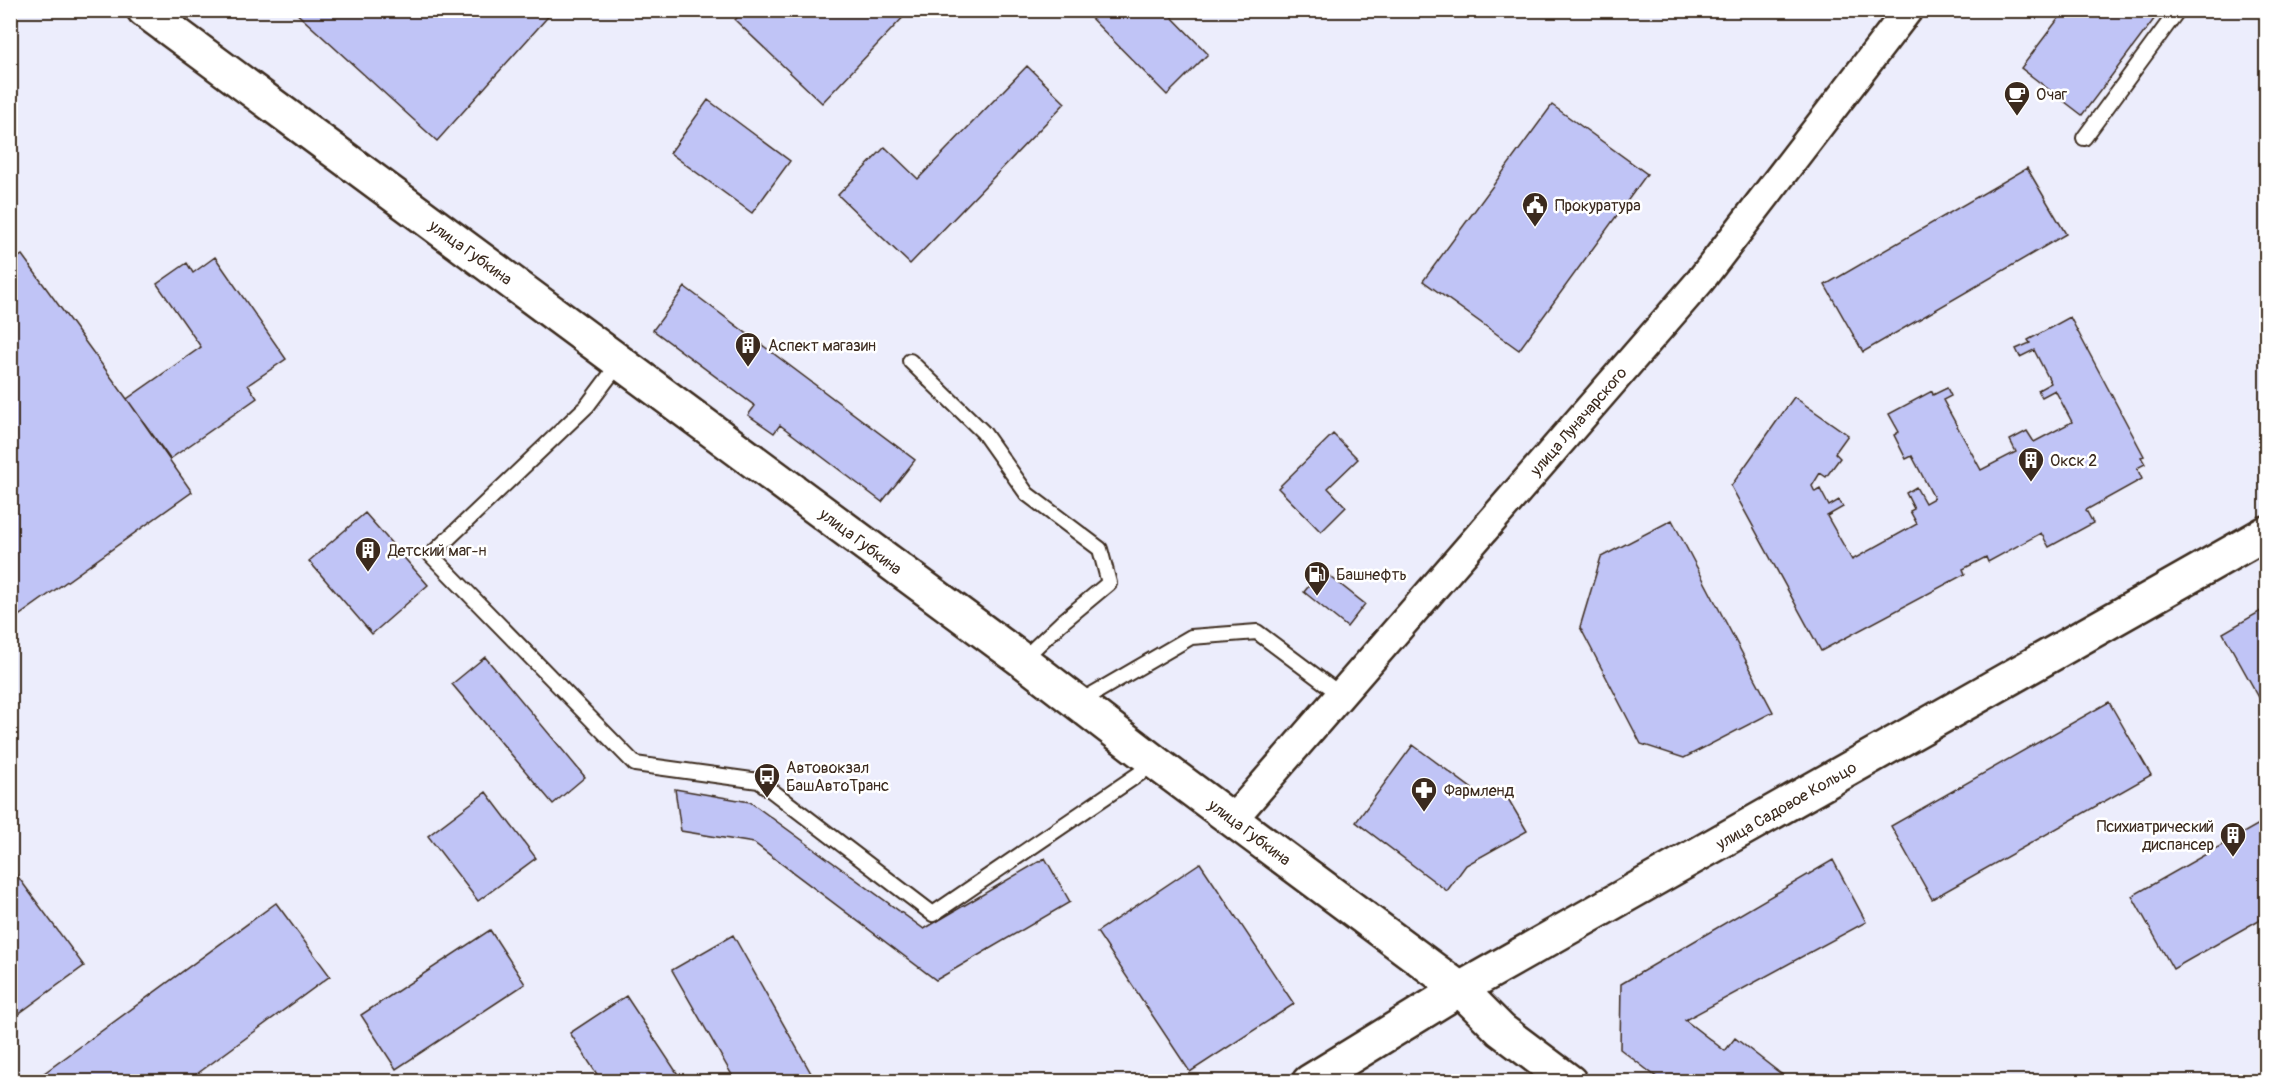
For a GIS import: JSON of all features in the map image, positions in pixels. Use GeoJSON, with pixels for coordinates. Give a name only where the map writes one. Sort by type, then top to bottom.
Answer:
{"type":"FeatureCollection","features":[{"type":"Feature","properties":{"kind":"street","name":"улица Губкина"},"geometry":{"type":"LineString","coordinates":[[144,10],[1022,660],[1156,763],[1460,989],[1501,1030],[1570,1082]]}},
{"type":"Feature","properties":{"kind":"street","name":"улица Луначарского"},"geometry":{"type":"LineString","coordinates":[[1233,819],[1700,281],[1908,10]]}},
{"type":"Feature","properties":{"kind":"street","name":"улица Садовое Кольцо"},"geometry":{"type":"LineString","coordinates":[[1309,1082],[1460,989],[2266,533]]}},
{"type":"Feature","properties":{"kind":"lane"},"geometry":{"type":"LineString","coordinates":[[2084,138],[2178,10]]}},
{"type":"Feature","properties":{"kind":"lane"},"geometry":{"type":"LineString","coordinates":[[910,361],[983,432],[1027,495],[1100,549],[1109,583],[1061,623],[1022,660]]}},
{"type":"Feature","properties":{"kind":"lane"},"geometry":{"type":"LineString","coordinates":[[620,362],[587,406],[431,555],[635,764],[759,781],[933,914],[1156,763]]}},
{"type":"Feature","properties":{"kind":"lane"},"geometry":{"type":"LineString","coordinates":[[1078,703],[1191,637],[1257,632],[1341,695]]}},
{"type":"Feature","properties":{"kind":"building"},"geometry":{"type":"Polygon","coordinates":[[[293,10],[554,10],[437,141],[293,10]]]}},
{"type":"Feature","properties":{"kind":"building"},"geometry":{"type":"Polygon","coordinates":[[[744,10],[910,10],[822,103],[735,20],[744,10]]]}},
{"type":"Feature","properties":{"kind":"building"},"geometry":{"type":"Polygon","coordinates":[[[1083,10],[1165,10],[1208,54],[1167,95],[1083,10]]]}},
{"type":"Feature","properties":{"kind":"building"},"geometry":{"type":"Polygon","coordinates":[[[2065,10],[2161,10],[2082,115],[2021,68],[2065,10]]]}},
{"type":"Feature","properties":{"kind":"building"},"geometry":{"type":"Polygon","coordinates":[[[1027,66],[1065,103],[910,264],[838,195],[885,147],[918,179],[1027,66]]]}},
{"type":"Feature","properties":{"kind":"building"},"geometry":{"type":"Polygon","coordinates":[[[708,100],[790,161],[752,213],[670,153],[708,100]]]}},
{"type":"Feature","properties":{"kind":"building","name":"Прокуратура"},"geometry":{"type":"Polygon","coordinates":[[[1552,105],[1647,174],[1519,350],[1423,281],[1552,105]]]}},
{"type":"Feature","properties":{"kind":"building"},"geometry":{"type":"Polygon","coordinates":[[[2027,168],[2066,234],[1863,352],[1825,285],[2027,168]]]}},
{"type":"Feature","properties":{"kind":"building"},"geometry":{"type":"Polygon","coordinates":[[[22,255],[192,492],[10,622],[10,263],[22,255]]]}},
{"type":"Feature","properties":{"kind":"building"},"geometry":{"type":"Polygon","coordinates":[[[215,257],[286,359],[248,385],[257,398],[170,459],[127,399],[201,347],[157,284],[187,263],[193,273],[215,257]]]}},
{"type":"Feature","properties":{"kind":"building","name":"Аспект магазин"},"geometry":{"type":"Polygon","coordinates":[[[685,287],[915,460],[882,502],[780,425],[774,433],[748,415],[755,406],[653,330],[685,287]]]}},
{"type":"Feature","properties":{"kind":"building","name":"Окск 2"},"geometry":{"type":"Polygon","coordinates":[[[2070,317],[2144,456],[2141,457],[2145,464],[2137,468],[2142,479],[2086,510],[2093,523],[2049,547],[2041,533],[1988,562],[1986,557],[1963,569],[1965,574],[1821,651],[1731,486],[1794,397],[1848,435],[1835,453],[1840,458],[1826,477],[1820,473],[1812,486],[1815,492],[1820,489],[1829,506],[1839,500],[1843,507],[1827,516],[1852,560],[1917,524],[1910,511],[1914,509],[1906,493],[1916,487],[1925,503],[1934,498],[1912,456],[1906,459],[1894,435],[1899,432],[1889,414],[1932,391],[1933,395],[1947,388],[1951,396],[1943,400],[1981,470],[2016,452],[2010,440],[2027,431],[2034,442],[2072,422],[2055,390],[2042,397],[2038,390],[2051,383],[2034,350],[2020,357],[2016,349],[2030,343],[2028,340],[2070,317]]]}},
{"type":"Feature","properties":{"kind":"building"},"geometry":{"type":"Polygon","coordinates":[[[1333,434],[1358,459],[1328,488],[1346,507],[1321,532],[1278,488],[1333,434]]]}},
{"type":"Feature","properties":{"kind":"building","name":"Детский маг-н"},"geometry":{"type":"Polygon","coordinates":[[[365,513],[428,585],[372,634],[309,561],[365,513]]]}},
{"type":"Feature","properties":{"kind":"building"},"geometry":{"type":"Polygon","coordinates":[[[1672,520],[1773,712],[1684,758],[1641,744],[1580,627],[1601,557],[1672,520]]]}},
{"type":"Feature","properties":{"kind":"building"},"geometry":{"type":"Polygon","coordinates":[[[1322,570],[1365,604],[1347,627],[1304,592],[1322,570]]]}},
{"type":"Feature","properties":{"kind":"building"},"geometry":{"type":"Polygon","coordinates":[[[2266,608],[2266,698],[2261,701],[2223,633],[2266,608]]]}},
{"type":"Feature","properties":{"kind":"building"},"geometry":{"type":"Polygon","coordinates":[[[485,657],[585,777],[553,804],[452,684],[485,657]]]}},
{"type":"Feature","properties":{"kind":"building"},"geometry":{"type":"Polygon","coordinates":[[[2109,702],[2151,775],[1932,899],[1891,826],[2109,702]]]}},
{"type":"Feature","properties":{"kind":"building"},"geometry":{"type":"Polygon","coordinates":[[[1413,745],[1486,799],[1503,790],[1527,831],[1466,865],[1447,891],[1356,822],[1413,745]]]}},
{"type":"Feature","properties":{"kind":"building"},"geometry":{"type":"Polygon","coordinates":[[[675,789],[750,802],[924,929],[1045,858],[1070,902],[936,980],[754,843],[681,831],[675,789]]]}},
{"type":"Feature","properties":{"kind":"building"},"geometry":{"type":"Polygon","coordinates":[[[486,792],[536,858],[478,901],[428,836],[486,792]]]}},
{"type":"Feature","properties":{"kind":"building","name":"Психиатрический диспансер"},"geometry":{"type":"Polygon","coordinates":[[[2266,820],[2266,916],[2173,969],[2132,896],[2266,820]]]}},
{"type":"Feature","properties":{"kind":"building"},"geometry":{"type":"Polygon","coordinates":[[[1833,860],[1866,922],[1685,1020],[1725,1051],[1735,1038],[1785,1077],[1782,1082],[1663,1082],[1620,1049],[1621,984],[1833,860]]]}},
{"type":"Feature","properties":{"kind":"building"},"geometry":{"type":"Polygon","coordinates":[[[1200,863],[1294,1004],[1190,1072],[1097,932],[1200,863]]]}},
{"type":"Feature","properties":{"kind":"building"},"geometry":{"type":"Polygon","coordinates":[[[10,866],[84,966],[10,1020],[10,866]]]}},
{"type":"Feature","properties":{"kind":"building"},"geometry":{"type":"Polygon","coordinates":[[[276,903],[330,976],[186,1082],[32,1082],[276,903]]]}},
{"type":"Feature","properties":{"kind":"building"},"geometry":{"type":"Polygon","coordinates":[[[490,930],[525,984],[396,1069],[361,1015],[490,930]]]}},
{"type":"Feature","properties":{"kind":"building"},"geometry":{"type":"Polygon","coordinates":[[[733,935],[816,1082],[736,1082],[672,970],[733,935]]]}},
{"type":"Feature","properties":{"kind":"building"},"geometry":{"type":"Polygon","coordinates":[[[626,996],[683,1082],[602,1082],[570,1033],[626,996]]]}},
{"type":"Feature","properties":{"kind":"building"},"geometry":{"type":"Polygon","coordinates":[[[2101,1074],[2111,1082],[2095,1082],[2101,1074]]]}},
{"type":"Feature","properties":{"kind":"place","name":"Очаг"},"geometry":{"type":"Point","coordinates":[2017,117]}},
{"type":"Feature","properties":{"kind":"place","name":"Прокуратура"},"geometry":{"type":"Point","coordinates":[1535,228]}},
{"type":"Feature","properties":{"kind":"place","name":"Аспект магазин"},"geometry":{"type":"Point","coordinates":[748,368]}},
{"type":"Feature","properties":{"kind":"place","name":"Окск 2"},"geometry":{"type":"Point","coordinates":[2031,483]}},
{"type":"Feature","properties":{"kind":"place","name":"Детский маг-н"},"geometry":{"type":"Point","coordinates":[368,573]}},
{"type":"Feature","properties":{"kind":"place","name":"Башнефть"},"geometry":{"type":"Point","coordinates":[1317,597]}},
{"type":"Feature","properties":{"kind":"place","name":"Автовокзал БашАвтоТранс"},"geometry":{"type":"Point","coordinates":[767,799]}},
{"type":"Feature","properties":{"kind":"place","name":"Фармленд"},"geometry":{"type":"Point","coordinates":[1424,813]}},
{"type":"Feature","properties":{"kind":"place","name":"Психиатрический диспансер"},"geometry":{"type":"Point","coordinates":[2233,858]}}]}
